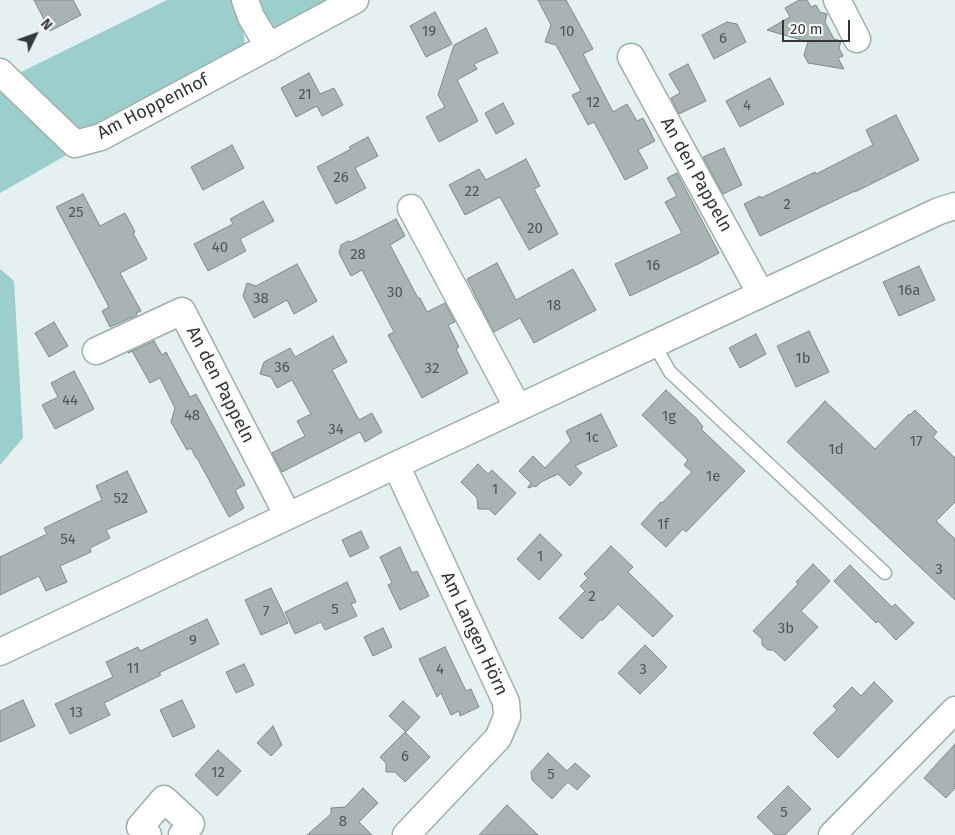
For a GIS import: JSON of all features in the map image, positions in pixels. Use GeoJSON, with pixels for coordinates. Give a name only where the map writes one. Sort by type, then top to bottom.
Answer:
{"type":"FeatureCollection","features":[{"type":"Feature","properties":{"kind":"street"},"geometry":{"type":"LineString","coordinates":[[245,0],[251,17],[269,46]]}},
{"type":"Feature","properties":{"kind":"street","name":"Am Hoppenhof"},"geometry":{"type":"LineString","coordinates":[[0,72],[75,144],[102,137],[355,0]]}},
{"type":"Feature","properties":{"kind":"street"},"geometry":{"type":"LineString","coordinates":[[837,0],[857,39]]}},
{"type":"Feature","properties":{"kind":"street","name":"An den Pappeln"},"geometry":{"type":"LineString","coordinates":[[631,57],[761,294]]}},
{"type":"Feature","properties":{"kind":"street"},"geometry":{"type":"LineString","coordinates":[[0,652],[396,464],[939,211],[955,206]]}},
{"type":"Feature","properties":{"kind":"street"},"geometry":{"type":"LineString","coordinates":[[411,208],[518,408]]}},
{"type":"Feature","properties":{"kind":"street","name":"An den Pappeln"},"geometry":{"type":"LineString","coordinates":[[96,351],[182,311],[288,516]]}},
{"type":"Feature","properties":{"kind":"street","name":"Am Langen Hörn"},"geometry":{"type":"LineString","coordinates":[[396,464],[506,702],[507,718],[498,738],[406,835]]}},
{"type":"Feature","properties":{"kind":"street"},"geometry":{"type":"LineString","coordinates":[[832,835],[955,710]]}},
{"type":"Feature","properties":{"kind":"street"},"geometry":{"type":"LineString","coordinates":[[148,835],[140,827],[164,799],[191,824],[182,835]]}},
{"type":"Feature","properties":{"kind":"lane"},"geometry":{"type":"LineString","coordinates":[[654,344],[670,372],[885,573]]}},
{"type":"Feature","properties":{"kind":"shaded area"},"geometry":{"type":"Polygon","coordinates":[[[167,0],[234,0],[244,36],[245,47],[96,128],[84,130],[75,128],[17,74],[167,0]]]}},
{"type":"Feature","properties":{"kind":"shaded area"},"geometry":{"type":"Polygon","coordinates":[[[251,0],[337,0],[280,30],[266,27],[251,0]]]}},
{"type":"Feature","properties":{"kind":"shaded area"},"geometry":{"type":"Polygon","coordinates":[[[0,85],[70,146],[65,156],[0,193],[0,85]]]}},
{"type":"Feature","properties":{"kind":"shaded area"},"geometry":{"type":"Polygon","coordinates":[[[0,269],[14,281],[23,438],[0,465],[0,269]]]}},
{"type":"Feature","properties":{"kind":"building"},"geometry":{"type":"Polygon","coordinates":[[[34,0],[73,0],[81,15],[50,31],[34,0]]]}},
{"type":"Feature","properties":{"kind":"building"},"geometry":{"type":"Polygon","coordinates":[[[538,0],[566,0],[593,49],[583,54],[613,112],[627,104],[637,121],[643,118],[655,141],[638,150],[648,168],[625,180],[594,122],[588,125],[572,95],[581,91],[556,45],[545,42],[551,25],[538,0]]]}},
{"type":"Feature","properties":{"kind":"building"},"geometry":{"type":"Polygon","coordinates":[[[799,0],[807,0],[811,7],[816,5],[820,12],[827,14],[825,22],[834,39],[841,41],[839,48],[843,56],[838,58],[844,69],[808,63],[804,55],[808,42],[767,30],[790,17],[785,8],[799,0]]]}},
{"type":"Feature","properties":{"kind":"building"},"geometry":{"type":"Polygon","coordinates":[[[435,12],[452,44],[426,57],[410,26],[435,12]]]}},
{"type":"Feature","properties":{"kind":"building"},"geometry":{"type":"Polygon","coordinates":[[[727,22],[737,24],[746,42],[714,59],[702,35],[727,22]]]}},
{"type":"Feature","properties":{"kind":"building"},"geometry":{"type":"Polygon","coordinates":[[[486,28],[498,53],[474,64],[477,69],[457,80],[478,121],[439,142],[426,117],[445,107],[438,95],[454,45],[486,28]]]}},
{"type":"Feature","properties":{"kind":"building"},"geometry":{"type":"Polygon","coordinates":[[[688,64],[706,101],[679,114],[671,98],[680,93],[669,74],[688,64]]]}},
{"type":"Feature","properties":{"kind":"building"},"geometry":{"type":"Polygon","coordinates":[[[309,73],[320,94],[334,88],[343,105],[322,116],[317,106],[296,117],[281,88],[309,73]]]}},
{"type":"Feature","properties":{"kind":"building"},"geometry":{"type":"Polygon","coordinates":[[[770,78],[784,104],[740,127],[726,101],[770,78]]]}},
{"type":"Feature","properties":{"kind":"building"},"geometry":{"type":"Polygon","coordinates":[[[503,103],[514,124],[496,134],[485,113],[503,103]]]}},
{"type":"Feature","properties":{"kind":"building"},"geometry":{"type":"Polygon","coordinates":[[[896,115],[919,160],[760,236],[744,204],[760,196],[761,198],[815,172],[816,174],[873,145],[866,130],[896,115]]]}},
{"type":"Feature","properties":{"kind":"building"},"geometry":{"type":"Polygon","coordinates":[[[368,137],[378,156],[355,168],[366,188],[336,204],[317,167],[351,149],[349,147],[368,137]]]}},
{"type":"Feature","properties":{"kind":"building"},"geometry":{"type":"Polygon","coordinates":[[[232,145],[244,168],[203,190],[191,167],[232,145]]]}},
{"type":"Feature","properties":{"kind":"building"},"geometry":{"type":"Polygon","coordinates":[[[724,148],[742,185],[723,194],[703,157],[724,148]]]}},
{"type":"Feature","properties":{"kind":"building"},"geometry":{"type":"Polygon","coordinates":[[[526,159],[540,186],[534,189],[558,234],[529,250],[500,197],[465,215],[449,185],[479,169],[486,180],[526,159]]]}},
{"type":"Feature","properties":{"kind":"building"},"geometry":{"type":"Polygon","coordinates":[[[677,173],[719,253],[630,296],[615,264],[682,233],[665,202],[677,196],[667,178],[677,173]]]}},
{"type":"Feature","properties":{"kind":"building"},"geometry":{"type":"Polygon","coordinates":[[[83,194],[100,226],[125,213],[147,259],[120,273],[141,311],[136,313],[137,315],[110,327],[102,311],[109,307],[56,207],[83,194]]]}},
{"type":"Feature","properties":{"kind":"building"},"geometry":{"type":"Polygon","coordinates":[[[263,201],[274,221],[240,239],[246,251],[208,271],[194,244],[233,224],[230,219],[263,201]]]}},
{"type":"Feature","properties":{"kind":"building"},"geometry":{"type":"Polygon","coordinates":[[[396,219],[405,236],[390,245],[427,312],[445,303],[455,322],[448,325],[459,347],[456,349],[468,373],[422,398],[388,335],[394,332],[362,270],[351,276],[339,253],[341,245],[348,241],[351,242],[396,219]]]}},
{"type":"Feature","properties":{"kind":"building"},"geometry":{"type":"Polygon","coordinates":[[[497,263],[516,300],[573,269],[596,310],[534,343],[520,318],[494,332],[467,279],[497,263]]]}},
{"type":"Feature","properties":{"kind":"building"},"geometry":{"type":"Polygon","coordinates":[[[297,264],[317,301],[294,314],[287,300],[254,318],[243,296],[247,283],[256,286],[297,264]]]}},
{"type":"Feature","properties":{"kind":"building"},"geometry":{"type":"Polygon","coordinates":[[[919,266],[935,300],[899,316],[883,282],[919,266]]]}},
{"type":"Feature","properties":{"kind":"building"},"geometry":{"type":"Polygon","coordinates":[[[54,322],[68,346],[49,357],[35,333],[54,322]]]}},
{"type":"Feature","properties":{"kind":"building"},"geometry":{"type":"Polygon","coordinates":[[[809,331],[829,372],[796,387],[777,346],[809,331]]]}},
{"type":"Feature","properties":{"kind":"building"},"geometry":{"type":"Polygon","coordinates":[[[756,334],[766,354],[740,368],[729,348],[756,334]]]}},
{"type":"Feature","properties":{"kind":"building"},"geometry":{"type":"Polygon","coordinates":[[[333,336],[347,362],[332,370],[359,420],[372,413],[382,432],[365,442],[360,432],[282,472],[272,453],[305,436],[297,421],[311,414],[292,380],[277,388],[271,377],[260,374],[264,362],[290,348],[295,357],[333,336]]]}},
{"type":"Feature","properties":{"kind":"building"},"geometry":{"type":"Polygon","coordinates":[[[154,341],[162,355],[166,352],[190,397],[196,394],[245,485],[235,490],[244,508],[229,517],[191,448],[187,450],[171,422],[175,408],[160,378],[150,383],[132,351],[154,341]]]}},
{"type":"Feature","properties":{"kind":"building"},"geometry":{"type":"Polygon","coordinates":[[[74,371],[94,409],[55,429],[42,405],[58,397],[51,383],[74,371]]]}},
{"type":"Feature","properties":{"kind":"building"},"geometry":{"type":"Polygon","coordinates":[[[666,390],[697,419],[703,427],[701,429],[745,471],[686,532],[683,529],[666,547],[641,524],[692,472],[684,465],[688,460],[642,415],[666,390]]]}},
{"type":"Feature","properties":{"kind":"building"},"geometry":{"type":"Polygon","coordinates":[[[825,401],[875,449],[915,410],[937,432],[933,437],[955,458],[955,502],[936,521],[955,539],[955,600],[787,442],[825,401]]]}},
{"type":"Feature","properties":{"kind":"building"},"geometry":{"type":"Polygon","coordinates":[[[601,414],[617,446],[575,466],[582,473],[570,486],[558,474],[541,482],[536,487],[528,488],[531,483],[519,471],[533,456],[545,468],[571,441],[566,431],[601,414]]]}},
{"type":"Feature","properties":{"kind":"building"},"geometry":{"type":"Polygon","coordinates":[[[478,464],[488,474],[492,470],[516,493],[495,515],[489,509],[478,509],[477,498],[461,482],[478,464]]]}},
{"type":"Feature","properties":{"kind":"building"},"geometry":{"type":"Polygon","coordinates":[[[127,471],[147,512],[106,530],[110,538],[90,548],[91,552],[60,566],[67,582],[46,591],[39,576],[0,595],[0,557],[47,534],[44,528],[102,500],[96,486],[127,471]]]}},
{"type":"Feature","properties":{"kind":"building"},"geometry":{"type":"Polygon","coordinates":[[[361,531],[369,548],[350,557],[342,540],[361,531]]]}},
{"type":"Feature","properties":{"kind":"building"},"geometry":{"type":"Polygon","coordinates":[[[540,534],[562,555],[539,580],[517,559],[540,534]]]}},
{"type":"Feature","properties":{"kind":"building"},"geometry":{"type":"Polygon","coordinates":[[[611,546],[633,567],[628,572],[673,616],[653,637],[618,604],[582,639],[559,618],[585,591],[580,586],[588,578],[584,574],[611,546]]]}},
{"type":"Feature","properties":{"kind":"building"},"geometry":{"type":"Polygon","coordinates":[[[400,547],[412,573],[417,571],[429,596],[400,610],[388,585],[392,583],[380,557],[400,547]]]}},
{"type":"Feature","properties":{"kind":"building"},"geometry":{"type":"Polygon","coordinates":[[[813,564],[830,581],[801,611],[818,627],[785,661],[773,650],[768,650],[762,645],[762,639],[753,631],[798,584],[796,582],[813,564]]]}},
{"type":"Feature","properties":{"kind":"building"},"geometry":{"type":"Polygon","coordinates":[[[850,565],[892,607],[895,604],[914,623],[896,640],[834,581],[850,565]]]}},
{"type":"Feature","properties":{"kind":"building"},"geometry":{"type":"Polygon","coordinates":[[[347,582],[356,602],[351,604],[357,616],[325,630],[321,622],[295,634],[285,612],[347,582]]]}},
{"type":"Feature","properties":{"kind":"building"},"geometry":{"type":"Polygon","coordinates":[[[271,588],[288,623],[261,635],[245,600],[271,588]]]}},
{"type":"Feature","properties":{"kind":"building"},"geometry":{"type":"Polygon","coordinates":[[[207,619],[219,644],[159,673],[161,675],[104,703],[110,715],[70,734],[55,704],[113,677],[106,662],[138,647],[140,651],[207,619]]]}},
{"type":"Feature","properties":{"kind":"building"},"geometry":{"type":"Polygon","coordinates":[[[383,628],[392,647],[373,656],[364,637],[383,628]]]}},
{"type":"Feature","properties":{"kind":"building"},"geometry":{"type":"Polygon","coordinates":[[[645,645],[667,667],[640,694],[618,673],[645,645]]]}},
{"type":"Feature","properties":{"kind":"building"},"geometry":{"type":"Polygon","coordinates":[[[445,647],[466,691],[471,689],[479,707],[460,716],[459,711],[451,715],[441,693],[437,697],[419,659],[445,647]]]}},
{"type":"Feature","properties":{"kind":"building"},"geometry":{"type":"Polygon","coordinates":[[[244,664],[254,685],[236,693],[226,672],[244,664]]]}},
{"type":"Feature","properties":{"kind":"building"},"geometry":{"type":"Polygon","coordinates":[[[874,682],[893,701],[838,758],[813,733],[837,710],[833,706],[852,687],[861,696],[874,682]]]}},
{"type":"Feature","properties":{"kind":"building"},"geometry":{"type":"Polygon","coordinates":[[[23,700],[35,726],[0,742],[0,711],[23,700]]]}},
{"type":"Feature","properties":{"kind":"building"},"geometry":{"type":"Polygon","coordinates":[[[182,700],[195,727],[173,737],[160,710],[182,700]]]}},
{"type":"Feature","properties":{"kind":"building"},"geometry":{"type":"Polygon","coordinates":[[[403,701],[420,717],[406,732],[389,716],[403,701]]]}},
{"type":"Feature","properties":{"kind":"building"},"geometry":{"type":"Polygon","coordinates":[[[273,726],[282,745],[271,756],[257,743],[273,726]]]}},
{"type":"Feature","properties":{"kind":"building"},"geometry":{"type":"Polygon","coordinates":[[[405,732],[430,757],[405,782],[395,772],[386,772],[386,763],[380,757],[405,732]]]}},
{"type":"Feature","properties":{"kind":"building"},"geometry":{"type":"Polygon","coordinates":[[[955,744],[955,788],[946,798],[924,778],[955,744]]]}},
{"type":"Feature","properties":{"kind":"building"},"geometry":{"type":"Polygon","coordinates":[[[218,750],[241,771],[217,796],[195,775],[218,750]]]}},
{"type":"Feature","properties":{"kind":"building"},"geometry":{"type":"Polygon","coordinates":[[[548,753],[567,771],[575,763],[590,776],[577,790],[568,782],[552,799],[532,780],[531,772],[548,753]]]}},
{"type":"Feature","properties":{"kind":"building"},"geometry":{"type":"Polygon","coordinates":[[[788,786],[811,809],[785,835],[775,835],[757,817],[788,786]]]}},
{"type":"Feature","properties":{"kind":"building"},"geometry":{"type":"Polygon","coordinates":[[[363,788],[378,803],[359,822],[372,835],[307,835],[331,814],[331,808],[345,807],[363,788]]]}},
{"type":"Feature","properties":{"kind":"building"},"geometry":{"type":"Polygon","coordinates":[[[507,805],[538,835],[479,835],[507,805]]]}}]}
